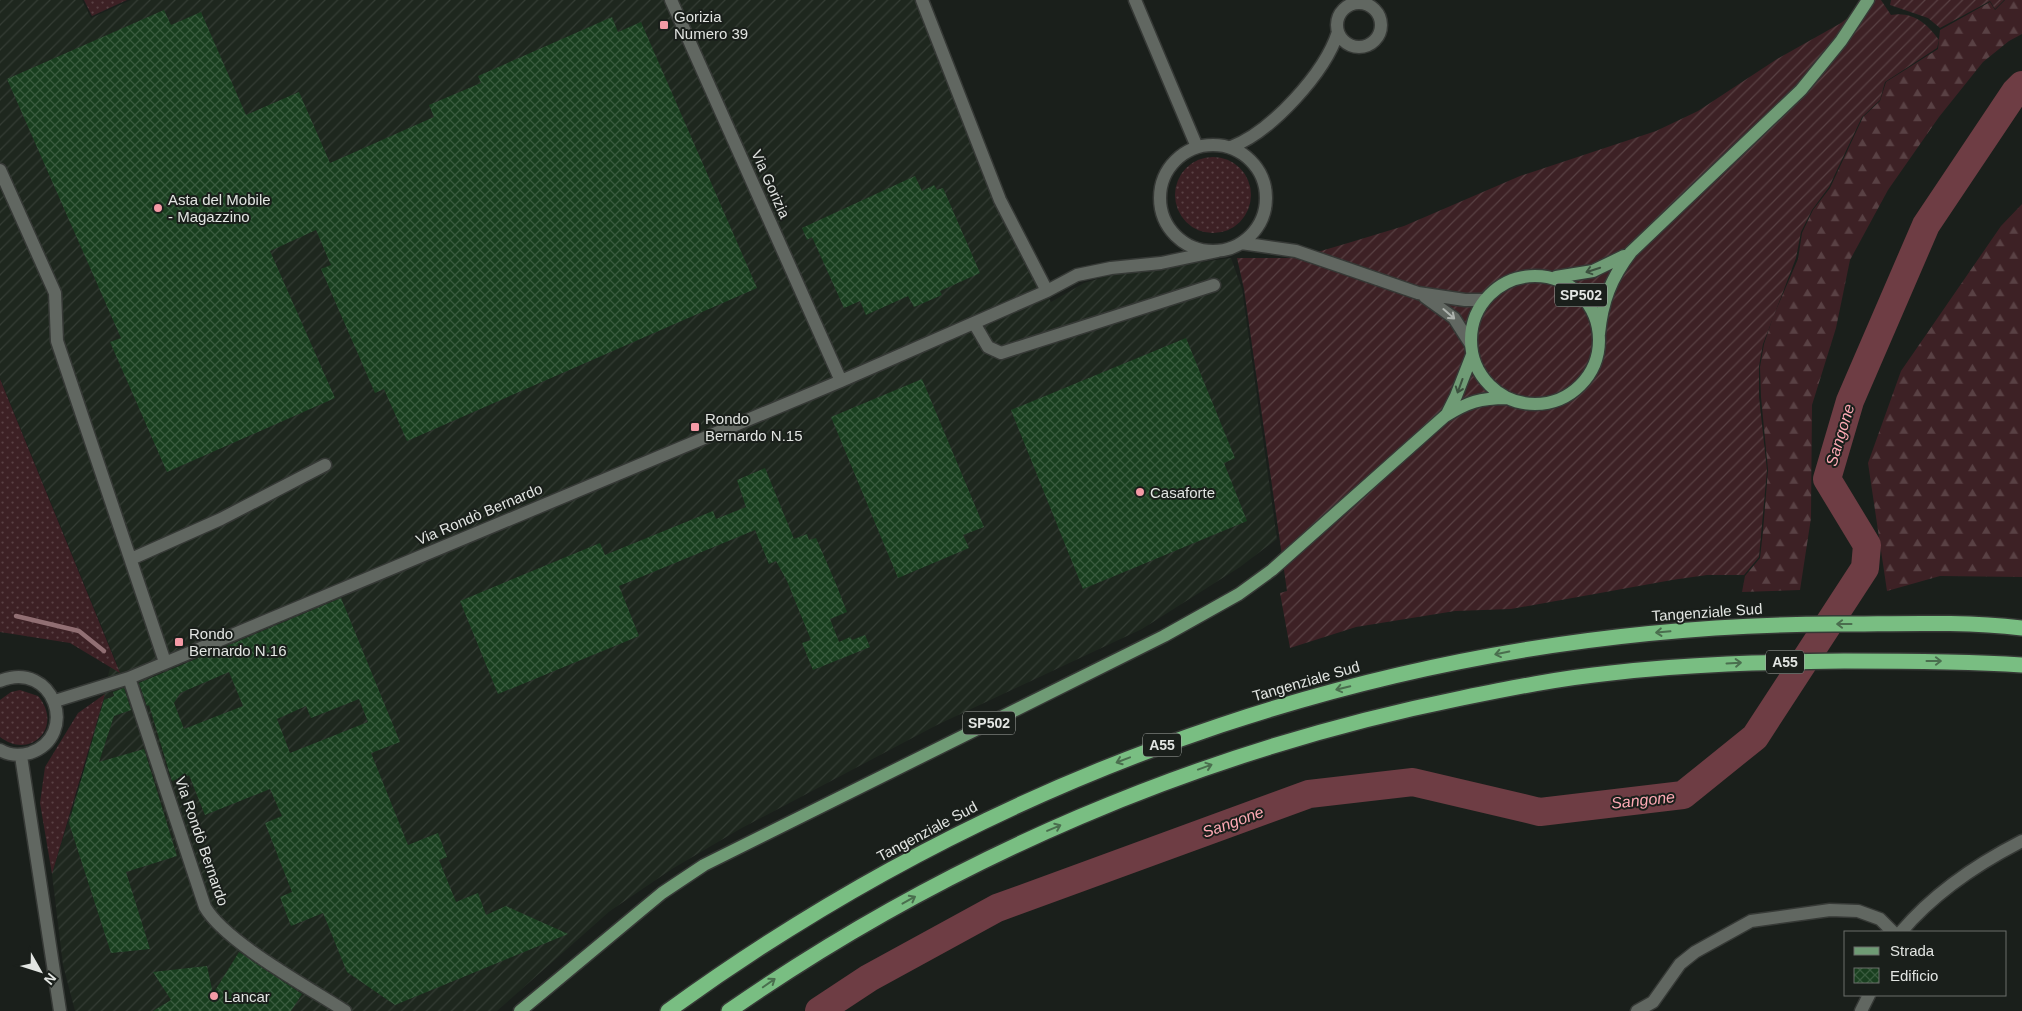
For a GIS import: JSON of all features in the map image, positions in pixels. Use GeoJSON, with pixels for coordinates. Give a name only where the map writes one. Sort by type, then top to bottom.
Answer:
{"type":"FeatureCollection","features":[{"type":"Feature","properties":{"kind":"highway","name":"Tangenziale Sud"},"geometry":{"type":"LineString","coordinates":[[668,1011],[758,947],[817,911],[903,862],[996,814],[1086,775],[1188,735],[1307,698],[1396,675],[1516,650],[1617,636],[1712,627],[1892,624],[2022,628]]}},
{"type":"Feature","properties":{"kind":"highway","name":"A55"},"geometry":{"type":"LineString","coordinates":[[729,1011],[784,973],[847,934],[942,882],[1034,836],[1136,793],[1226,759],[1398,711],[1510,688],[1608,673],[1685,666],[1744,662],[1885,661],[1963,661],[2022,665]]}},
{"type":"Feature","properties":{"kind":"main road","name":"SP502"},"geometry":{"type":"LineString","coordinates":[[520,1011],[662,893],[704,865],[1155,641],[1239,594],[1272,570],[1445,416],[1463,405],[1483,398],[1507,398],[1524,403],[1540,404],[1557,400],[1572,393],[1584,381],[1593,367],[1598,351],[1601,312],[1607,290],[1617,270],[1631,252],[1801,90],[1841,41],[1868,0]]}},
{"type":"Feature","properties":{"kind":"main road","name":"SP502"},"geometry":{"type":"LineString","coordinates":[[1553,278],[1594,271],[1631,252]]}},
{"type":"Feature","properties":{"kind":"main road","name":"SP502"},"geometry":{"type":"LineString","coordinates":[[1445,416],[1456,396],[1471,349],[1471,328],[1476,313],[1484,300],[1493,291],[1515,278],[1540,275],[1567,284],[1579,293],[1589,305],[1596,319],[1599,334]]}},
{"type":"Feature","properties":{"kind":"main road","name":"SP502"},"geometry":{"type":"LineString","coordinates":[[1471,349],[1481,376],[1488,385],[1507,398]]}},
{"type":"Feature","properties":{"kind":"street","name":"Via Gorizia"},"geometry":{"type":"LineString","coordinates":[[672,0],[841,381]]}},
{"type":"Feature","properties":{"kind":"street"},"geometry":{"type":"LineString","coordinates":[[922,0],[1000,200],[1047,292]]}},
{"type":"Feature","properties":{"kind":"street"},"geometry":{"type":"LineString","coordinates":[[1135,0],[1198,147]]}},
{"type":"Feature","properties":{"kind":"street"},"geometry":{"type":"LineString","coordinates":[[1231,147],[1246,142],[1265,129],[1326,61],[1338,32],[1338,18],[1351,2],[1367,4],[1373,8],[1380,20],[1379,34],[1369,44],[1354,46],[1348,44],[1338,32]]}},
{"type":"Feature","properties":{"kind":"street"},"geometry":{"type":"LineString","coordinates":[[1214,144],[1231,147],[1245,155],[1257,167],[1264,182],[1266,198],[1264,215],[1256,229],[1241,243],[1218,251],[1193,248],[1182,241],[1170,229],[1162,214],[1161,189],[1170,166],[1182,154],[1198,147],[1214,144]]}},
{"type":"Feature","properties":{"kind":"street"},"geometry":{"type":"LineString","coordinates":[[0,170],[55,293],[57,341],[165,662]]}},
{"type":"Feature","properties":{"kind":"street"},"geometry":{"type":"LineString","coordinates":[[1241,243],[1296,251],[1418,293],[1465,300],[1484,300]]}},
{"type":"Feature","properties":{"kind":"street","name":"Via Rondò Bernardo"},"geometry":{"type":"LineString","coordinates":[[55,701],[129,678],[841,381],[1047,292],[1078,275],[1111,268],[1160,263],[1218,251]]}},
{"type":"Feature","properties":{"kind":"street"},"geometry":{"type":"LineString","coordinates":[[974,323],[988,347],[1001,353],[1214,285]]}},
{"type":"Feature","properties":{"kind":"street"},"geometry":{"type":"LineString","coordinates":[[1418,293],[1454,318],[1471,349]]}},
{"type":"Feature","properties":{"kind":"street"},"geometry":{"type":"LineString","coordinates":[[131,559],[220,519],[325,466]]}},
{"type":"Feature","properties":{"kind":"street"},"geometry":{"type":"LineString","coordinates":[[0,681],[9,677],[22,676],[35,680],[47,688],[55,701],[57,721],[52,736],[37,750],[21,756],[0,750]]}},
{"type":"Feature","properties":{"kind":"street","name":"Via Rondò Bernardo"},"geometry":{"type":"LineString","coordinates":[[129,678],[206,907],[212,918],[255,953],[344,1011]]}},
{"type":"Feature","properties":{"kind":"street"},"geometry":{"type":"LineString","coordinates":[[21,756],[60,1011]]}},
{"type":"Feature","properties":{"kind":"street"},"geometry":{"type":"LineString","coordinates":[[1902,931],[1916,914],[1986,859],[2022,841]]}},
{"type":"Feature","properties":{"kind":"street"},"geometry":{"type":"LineString","coordinates":[[1637,1011],[1653,1002],[1680,964],[1695,952],[1751,921],[1822,911],[1858,911],[1880,920],[1892,931]]}},
{"type":"Feature","properties":{"kind":"street"},"geometry":{"type":"LineString","coordinates":[[1861,1011],[1868,996]]}},
{"type":"Feature","properties":{"kind":"shaded area"},"geometry":{"type":"Polygon","coordinates":[[[0,0],[82,0],[91,18],[131,0],[917,0],[996,202],[1051,302],[1084,283],[1114,274],[1231,258],[1242,289],[1277,539],[1240,567],[1142,629],[937,725],[740,829],[672,869],[610,911],[497,1011],[75,1011],[63,965],[52,874],[85,766],[110,668],[117,664],[0,378],[0,0]]]}},
{"type":"Feature","properties":{"kind":"green space"},"geometry":{"type":"Polygon","coordinates":[[[84,0],[127,0],[92,16],[84,0]]]}},
{"type":"Feature","properties":{"kind":"green space"},"geometry":{"type":"Polygon","coordinates":[[[1871,0],[1881,0],[1891,15],[1906,15],[1918,20],[1929,28],[1939,40],[1937,48],[1885,82],[1880,100],[1862,117],[1829,187],[1812,210],[1801,232],[1796,258],[1763,344],[1759,366],[1759,397],[1767,470],[1759,557],[1744,575],[1707,575],[1672,580],[1511,609],[1455,611],[1356,627],[1290,648],[1280,593],[1287,591],[1244,289],[1237,258],[1297,258],[1348,243],[1404,226],[1520,176],[1656,131],[1698,111],[1777,59],[1841,23],[1871,0]]]}},
{"type":"Feature","properties":{"kind":"green space"},"geometry":{"type":"Polygon","coordinates":[[[1891,0],[2004,0],[1995,9],[1990,1],[1940,28],[1928,18],[1890,5],[1891,0]]]}},
{"type":"Feature","properties":{"kind":"green space"},"geometry":{"type":"Polygon","coordinates":[[[2005,0],[2022,0],[2022,34],[2009,41],[1983,62],[1939,117],[1888,190],[1850,260],[1836,328],[1812,405],[1811,518],[1800,590],[1742,592],[1745,576],[1760,558],[1768,470],[1760,367],[1764,344],[1773,317],[1798,259],[1802,233],[1813,210],[1830,188],[1863,117],[1880,101],[1886,82],[1938,49],[1940,30],[1990,2],[1995,10],[2005,0]]]}},
{"type":"Feature","properties":{"kind":"green space"},"geometry":{"type":"Polygon","coordinates":[[[1213,157],[1227,160],[1240,168],[1248,181],[1251,195],[1248,209],[1240,222],[1227,230],[1213,233],[1199,230],[1186,222],[1178,209],[1175,195],[1178,181],[1186,168],[1199,160],[1213,157]]]}},
{"type":"Feature","properties":{"kind":"green space"},"geometry":{"type":"Polygon","coordinates":[[[2022,204],[2022,577],[1940,576],[1887,591],[1868,463],[1901,371],[2001,226],[2022,204]]]}},
{"type":"Feature","properties":{"kind":"green space"},"geometry":{"type":"Polygon","coordinates":[[[0,379],[120,673],[70,643],[0,632],[0,379]]]}},
{"type":"Feature","properties":{"kind":"green space"},"geometry":{"type":"Polygon","coordinates":[[[20,690],[38,696],[45,707],[47,718],[46,728],[40,737],[33,742],[23,745],[12,743],[0,737],[0,700],[11,692],[20,690]]]}},
{"type":"Feature","properties":{"kind":"green space"},"geometry":{"type":"Polygon","coordinates":[[[105,694],[52,874],[40,803],[45,767],[78,713],[105,694]]]}},
{"type":"Feature","properties":{"kind":"building"},"geometry":{"type":"Polygon","coordinates":[[[164,10],[171,25],[201,12],[246,115],[299,92],[330,163],[434,117],[429,105],[481,83],[478,76],[612,17],[618,32],[641,22],[757,288],[407,441],[384,389],[375,393],[321,269],[331,265],[316,230],[270,251],[335,398],[167,472],[110,342],[121,338],[7,79],[164,10]]]}},
{"type":"Feature","properties":{"kind":"building"},"geometry":{"type":"Polygon","coordinates":[[[915,176],[922,191],[934,185],[937,190],[943,188],[980,273],[940,291],[942,295],[914,307],[908,296],[866,315],[860,301],[844,308],[812,237],[807,240],[802,228],[915,176]]]}},
{"type":"Feature","properties":{"kind":"building","name":"Casaforte"},"geometry":{"type":"Polygon","coordinates":[[[1186,338],[1235,458],[1224,463],[1247,521],[1083,589],[1011,410],[1186,338]]]}},
{"type":"Feature","properties":{"kind":"building"},"geometry":{"type":"Polygon","coordinates":[[[922,379],[984,527],[963,535],[969,548],[898,578],[831,417],[922,379]]]}},
{"type":"Feature","properties":{"kind":"building"},"geometry":{"type":"Polygon","coordinates":[[[765,468],[794,539],[807,534],[809,540],[816,538],[836,584],[847,612],[830,619],[839,642],[850,637],[852,640],[865,635],[870,647],[813,670],[802,643],[811,640],[787,581],[776,561],[769,564],[755,530],[619,586],[639,636],[498,694],[460,601],[600,543],[605,555],[713,511],[716,519],[746,507],[737,480],[765,468]]]}},
{"type":"Feature","properties":{"kind":"building"},"geometry":{"type":"Polygon","coordinates":[[[341,598],[400,742],[371,753],[408,845],[438,833],[447,857],[439,860],[456,902],[478,893],[486,915],[506,906],[568,934],[395,1005],[347,972],[323,913],[291,926],[280,897],[292,892],[265,823],[282,816],[270,789],[205,815],[189,775],[172,781],[149,705],[147,706],[139,683],[341,598]],[[229,672],[180,693],[174,703],[184,729],[243,706],[229,672]],[[359,699],[311,718],[306,706],[277,719],[290,753],[368,722],[359,699]]]}},
{"type":"Feature","properties":{"kind":"building"},"geometry":{"type":"Polygon","coordinates":[[[124,688],[131,710],[114,716],[99,762],[144,749],[177,856],[126,872],[150,949],[111,953],[69,823],[104,700],[114,696],[113,692],[124,688]]]}},
{"type":"Feature","properties":{"kind":"building","name":"Lancar"},"geometry":{"type":"Polygon","coordinates":[[[239,952],[302,994],[291,1011],[153,1011],[171,1000],[153,972],[207,966],[213,994],[239,952]]]}},
{"type":"Feature","properties":{"kind":"waterway","name":"Sangone"},"geometry":{"type":"LineString","coordinates":[[819,1011],[869,978],[997,908],[1309,794],[1413,782],[1540,812],[1683,795],[1755,737],[1865,568],[1867,545],[1827,479],[1850,401],[1926,225],[2015,92],[2022,85]]}},
{"type":"Feature","properties":{"kind":"waterway"},"geometry":{"type":"LineString","coordinates":[[16,616],[79,631],[104,651]]}},
{"type":"Feature","properties":{"kind":"place","name":"Gorizia Numero 39"},"geometry":{"type":"Point","coordinates":[664,25]}},
{"type":"Feature","properties":{"kind":"place","name":"Asta del Mobile - Magazzino"},"geometry":{"type":"Point","coordinates":[158,208]}},
{"type":"Feature","properties":{"kind":"place","name":"Rondo Bernardo N.15"},"geometry":{"type":"Point","coordinates":[695,427]}},
{"type":"Feature","properties":{"kind":"place","name":"Casaforte"},"geometry":{"type":"Point","coordinates":[1140,492]}},
{"type":"Feature","properties":{"kind":"place","name":"Rondo Bernardo N.16"},"geometry":{"type":"Point","coordinates":[179,642]}},
{"type":"Feature","properties":{"kind":"place","name":"Lancar"},"geometry":{"type":"Point","coordinates":[214,996]}}]}
